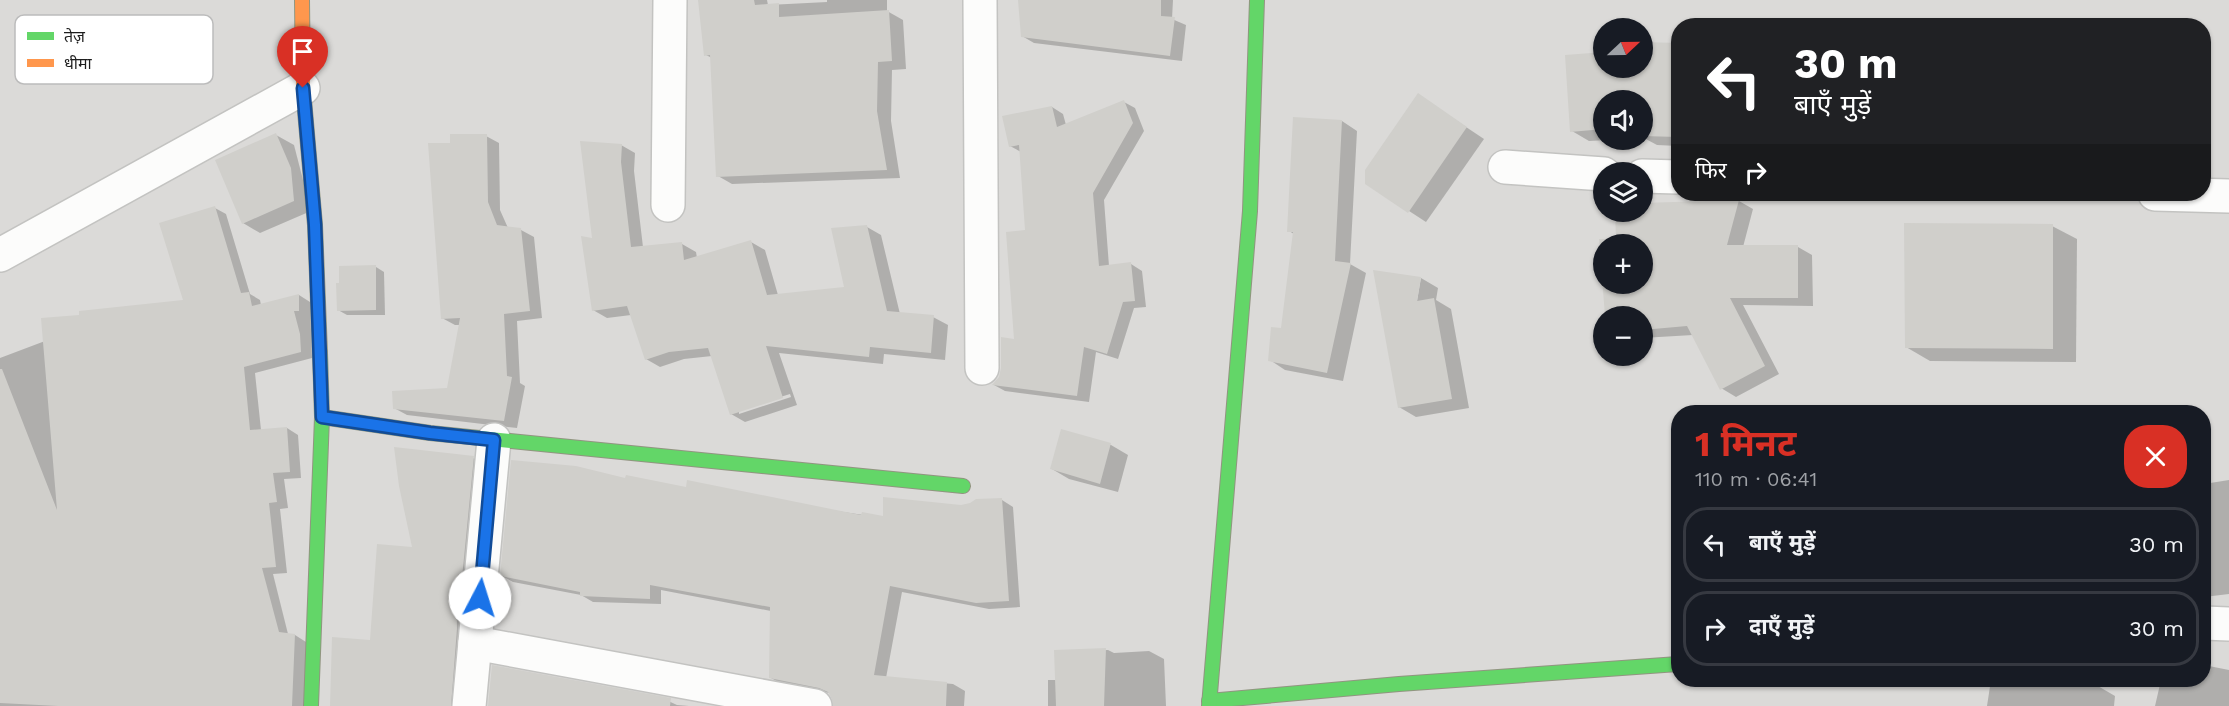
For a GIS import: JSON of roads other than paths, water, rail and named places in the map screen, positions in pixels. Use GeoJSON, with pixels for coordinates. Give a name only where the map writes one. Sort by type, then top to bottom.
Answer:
{"type":"FeatureCollection","features":[{"type":"Feature","properties":{"kind":"street"},"geometry":{"type":"LineString","coordinates":[[302,0],[303,88],[315,225],[322,417],[311,706]]}},
{"type":"Feature","properties":{"kind":"street"},"geometry":{"type":"LineString","coordinates":[[668,205],[670,0]]}},
{"type":"Feature","properties":{"kind":"street"},"geometry":{"type":"LineString","coordinates":[[980,0],[981,368]]}},
{"type":"Feature","properties":{"kind":"street"},"geometry":{"type":"LineString","coordinates":[[1257,0],[1250,211],[1209,703],[1399,684],[1671,665]]}},
{"type":"Feature","properties":{"kind":"street"},"geometry":{"type":"LineString","coordinates":[[0,255],[303,88]]}},
{"type":"Feature","properties":{"kind":"street"},"geometry":{"type":"LineString","coordinates":[[1505,168],[1593,173]]}},
{"type":"Feature","properties":{"kind":"street"},"geometry":{"type":"LineString","coordinates":[[1653,176],[1671,177]]}},
{"type":"Feature","properties":{"kind":"street"},"geometry":{"type":"LineString","coordinates":[[2211,196],[2229,196]]}},
{"type":"Feature","properties":{"kind":"street"},"geometry":{"type":"LineString","coordinates":[[322,417],[494,440],[963,486]]}},
{"type":"Feature","properties":{"kind":"street"},"geometry":{"type":"LineString","coordinates":[[470,706],[494,440]]}},
{"type":"Feature","properties":{"kind":"street"},"geometry":{"type":"LineString","coordinates":[[2211,623],[2229,624]]}},
{"type":"Feature","properties":{"kind":"street"},"geometry":{"type":"LineString","coordinates":[[475,643],[815,706]]}}]}
